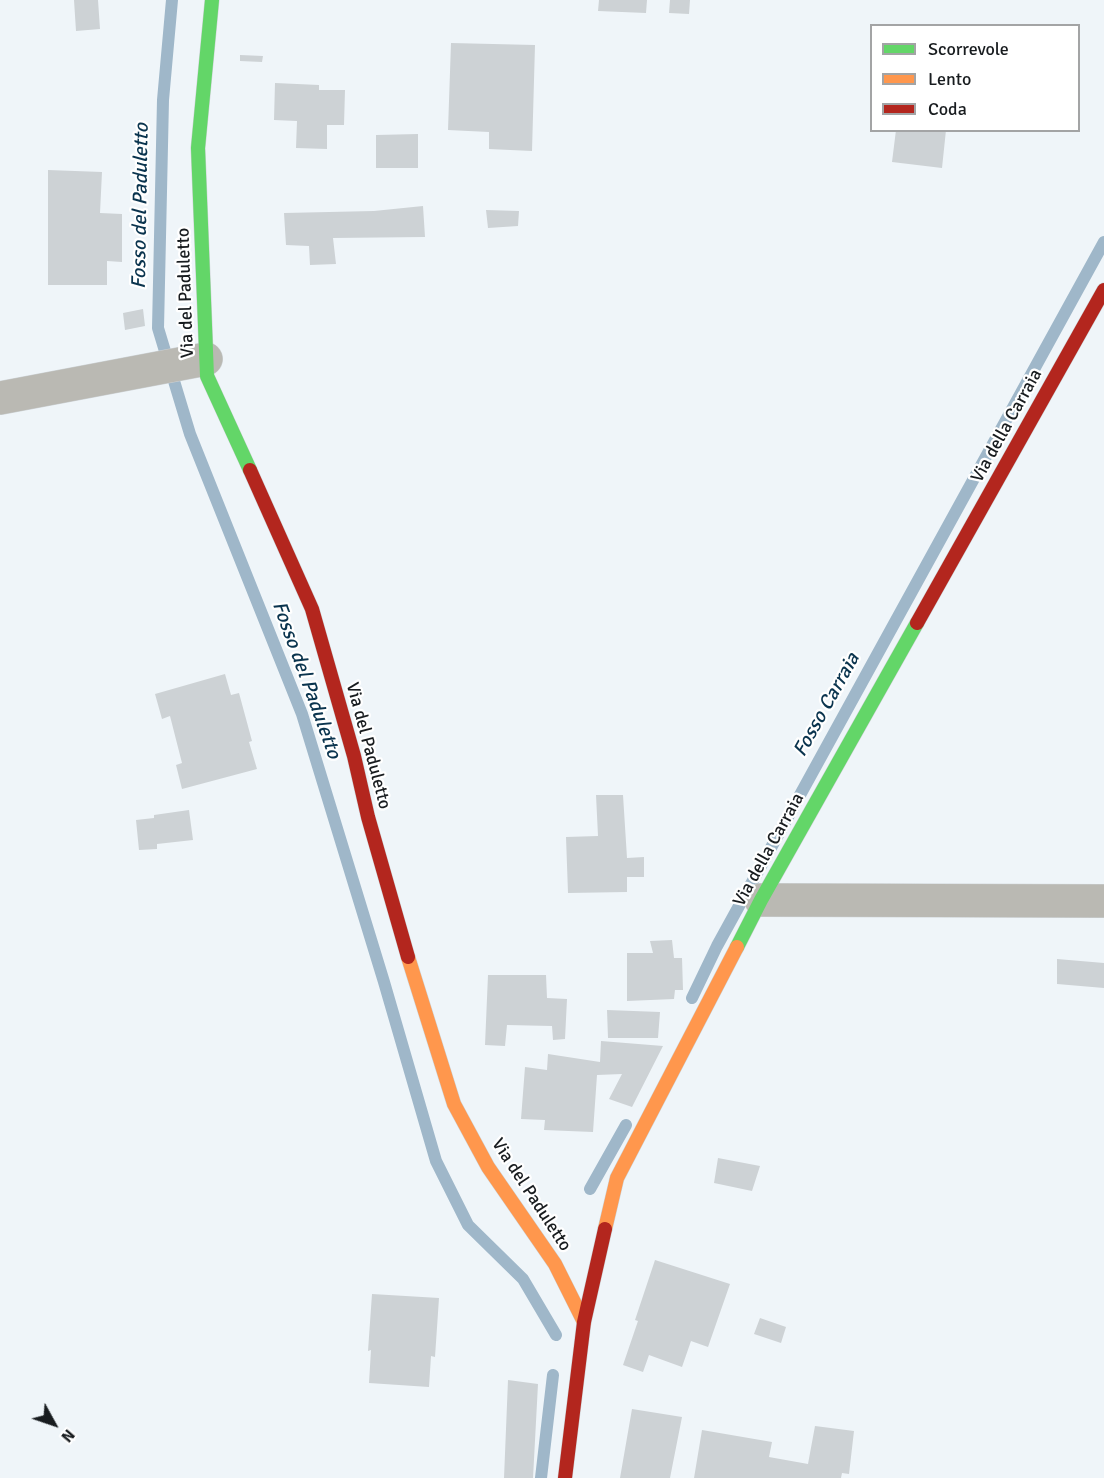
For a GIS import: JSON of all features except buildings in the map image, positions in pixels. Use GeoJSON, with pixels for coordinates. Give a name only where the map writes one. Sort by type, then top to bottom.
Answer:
{"type":"FeatureCollection","features":[{"type":"Feature","properties":{"kind":"street","name":"Via del Paduletto"},"geometry":{"type":"LineString","coordinates":[[212,0],[181,364],[207,376],[312,609],[409,959],[454,1104],[488,1167],[555,1264],[584,1322]]}},
{"type":"Feature","properties":{"kind":"street","name":"Via della Carraia"},"geometry":{"type":"LineString","coordinates":[[584,1322],[617,1178],[761,900],[1104,290]]}},
{"type":"Feature","properties":{"kind":"street"},"geometry":{"type":"LineString","coordinates":[[0,398],[181,364]]}},
{"type":"Feature","properties":{"kind":"street"},"geometry":{"type":"LineString","coordinates":[[761,900],[1104,901]]}},
{"type":"Feature","properties":{"kind":"street"},"geometry":{"type":"LineString","coordinates":[[565,1478],[584,1322]]}},
{"type":"Feature","properties":{"kind":"waterway","name":"Fosso del Paduletto"},"geometry":{"type":"LineString","coordinates":[[172,0],[163,100],[158,328],[190,434],[302,714],[436,1161],[468,1225],[523,1279],[556,1335]]}},
{"type":"Feature","properties":{"kind":"waterway","name":"Fosso Carraia"},"geometry":{"type":"LineString","coordinates":[[692,998],[717,946],[1104,242]]}},
{"type":"Feature","properties":{"kind":"waterway","name":"Fosso Carraia"},"geometry":{"type":"LineString","coordinates":[[590,1189],[626,1125]]}},
{"type":"Feature","properties":{"kind":"waterway","name":"Fosso del Paduletto"},"geometry":{"type":"LineString","coordinates":[[541,1478],[553,1375]]}},
{"type":"Feature","properties":{"kind":"traffic: fast"},"geometry":{"type":"LineString","coordinates":[[212,0],[198,148],[207,376],[250,470]]}},
{"type":"Feature","properties":{"kind":"traffic: fast"},"geometry":{"type":"LineString","coordinates":[[737,947],[761,900],[917,623]]}},
{"type":"Feature","properties":{"kind":"traffic: slow"},"geometry":{"type":"LineString","coordinates":[[605,1229],[617,1178],[737,947]]}},
{"type":"Feature","properties":{"kind":"traffic: slow"},"geometry":{"type":"LineString","coordinates":[[408,957],[454,1104],[488,1167],[555,1264],[584,1322]]}},
{"type":"Feature","properties":{"kind":"traffic: jam"},"geometry":{"type":"LineString","coordinates":[[917,623],[1104,290]]}},
{"type":"Feature","properties":{"kind":"traffic: jam"},"geometry":{"type":"LineString","coordinates":[[250,470],[312,609],[408,957]]}},
{"type":"Feature","properties":{"kind":"traffic: jam"},"geometry":{"type":"LineString","coordinates":[[565,1478],[584,1322],[605,1229]]}}]}
